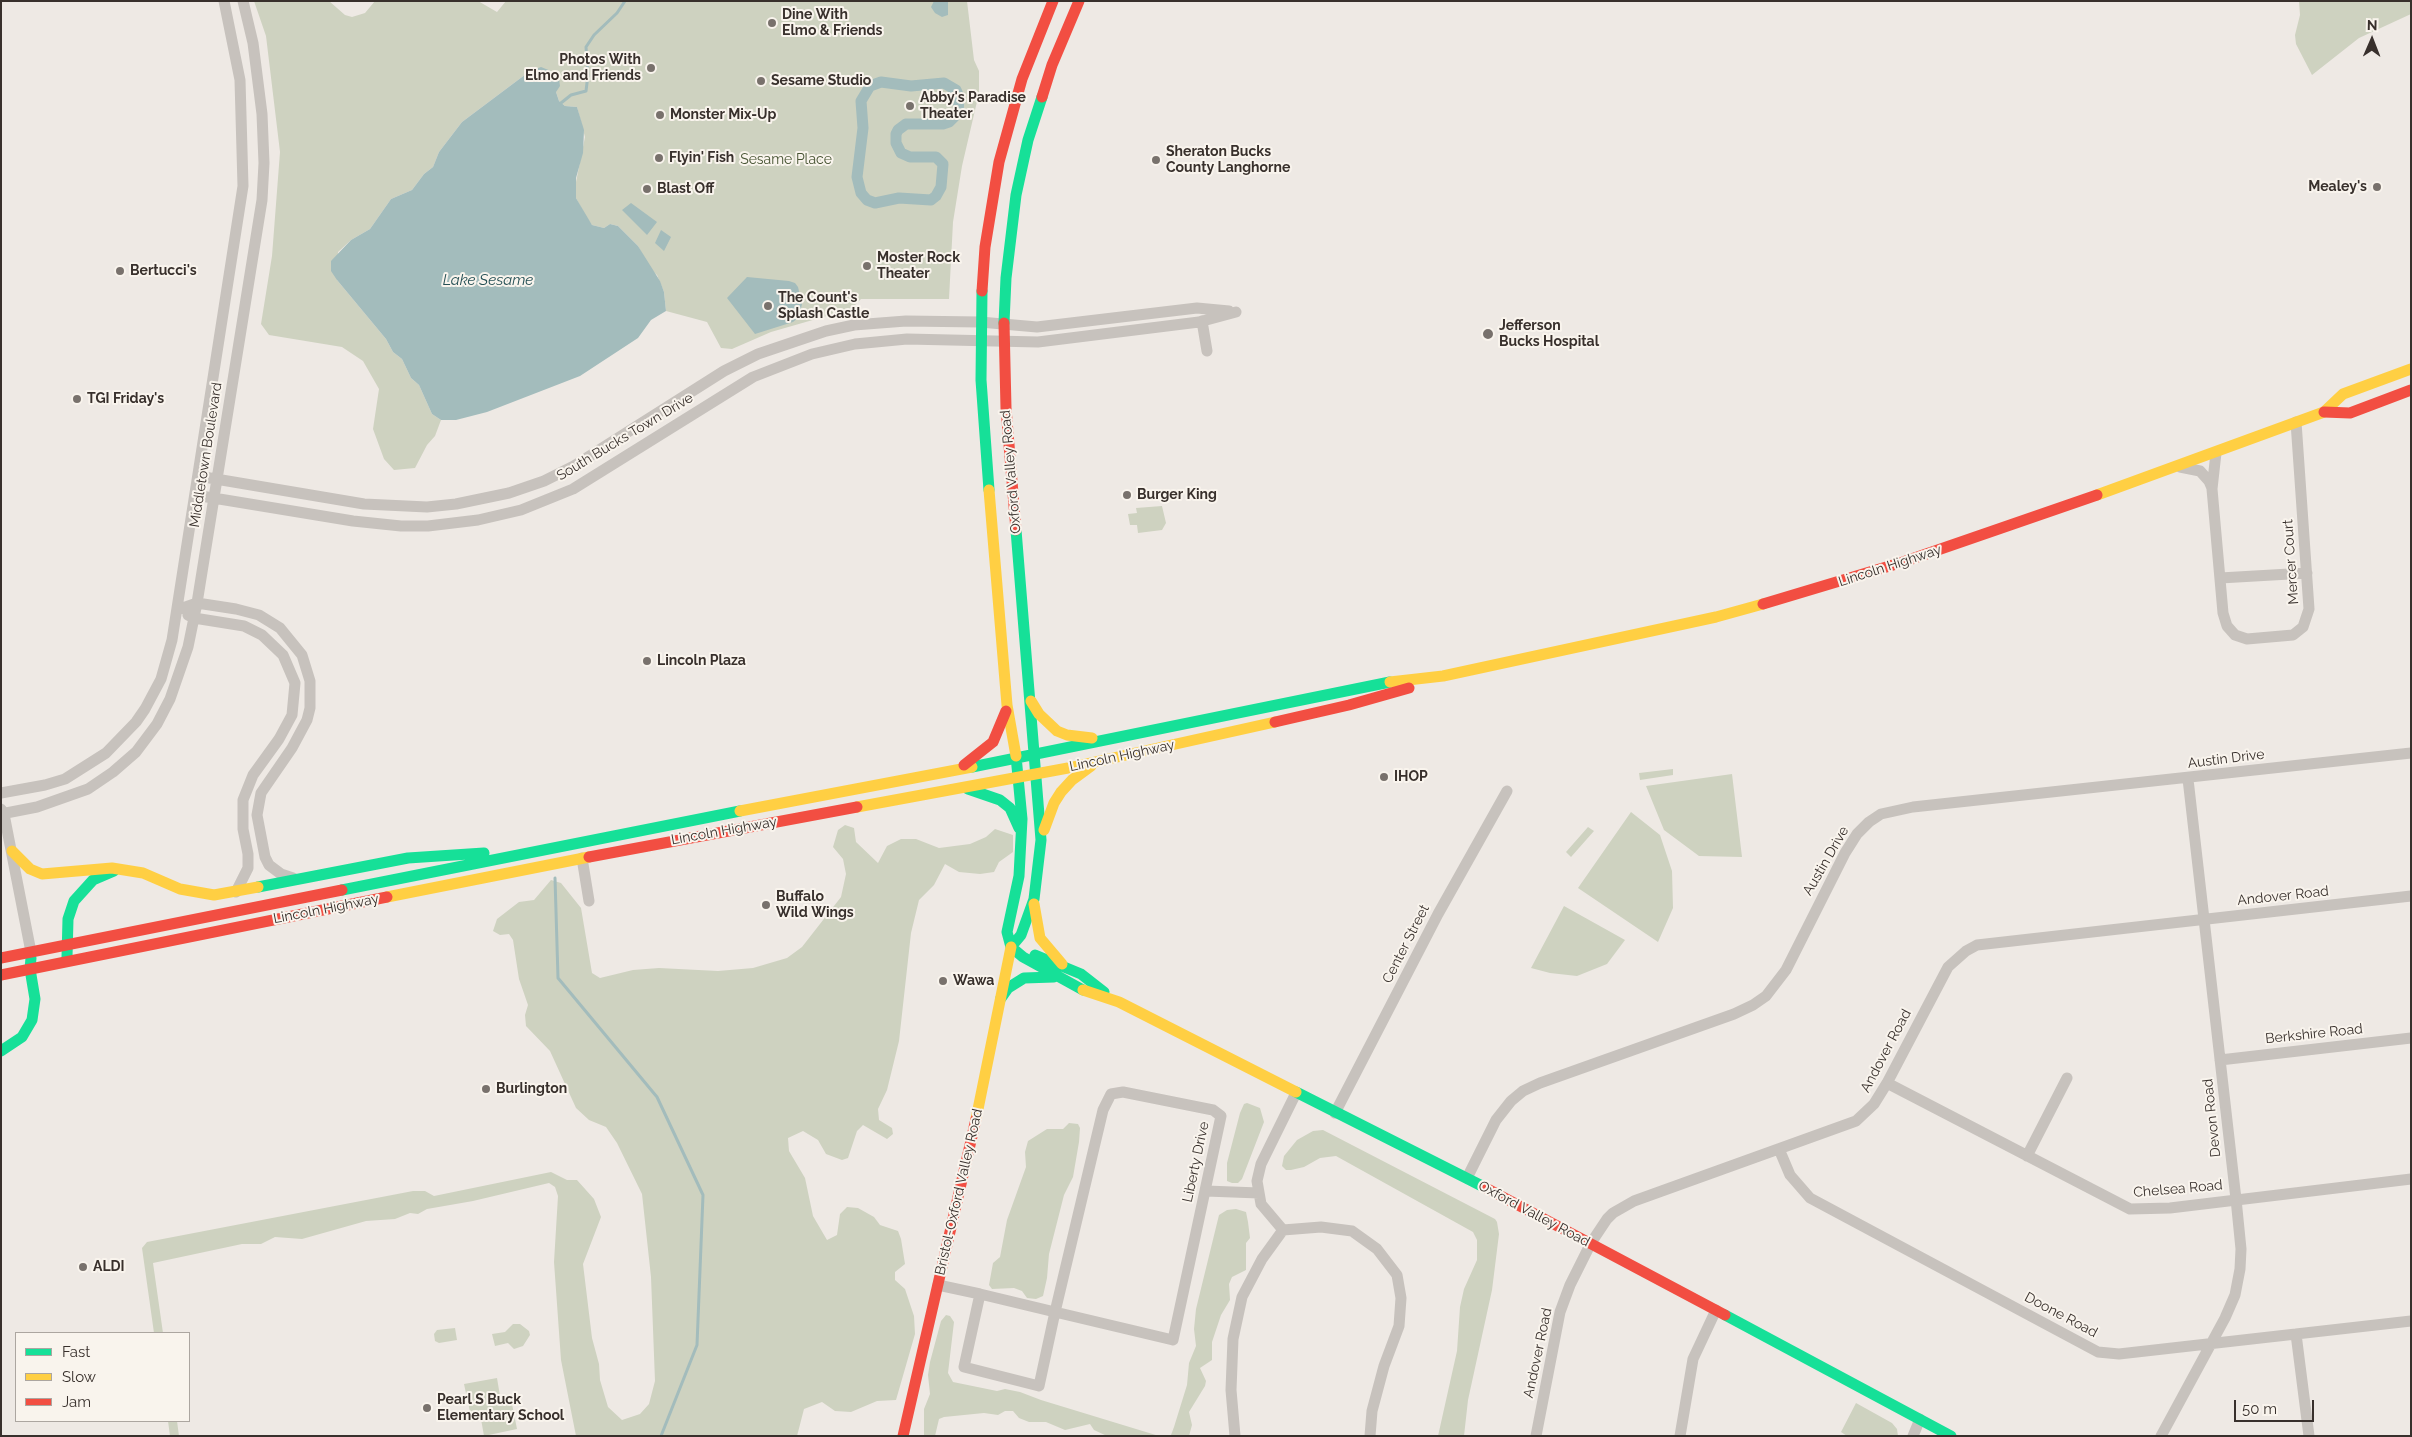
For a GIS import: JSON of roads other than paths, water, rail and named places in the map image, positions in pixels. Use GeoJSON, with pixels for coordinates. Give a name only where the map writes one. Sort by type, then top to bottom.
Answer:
{"type":"FeatureCollection","features":[{"type":"Feature","properties":{"kind":"main road","name":"Oxford Valley Road"},"geometry":{"type":"LineString","coordinates":[[1053,1],[1022,78],[999,162],[985,247],[980,322],[983,418],[1007,705],[1015,758],[1022,839],[1019,876],[1007,932],[1011,947],[1054,977],[1074,987],[1113,999],[1335,1113],[1467,1178],[1952,1436]]}},
{"type":"Feature","properties":{"kind":"main road","name":"Oxford Valley Road"},"geometry":{"type":"LineString","coordinates":[[1011,947],[1021,935],[1034,899],[1041,840],[1008,444],[1004,323],[1008,250],[1022,167],[1044,86],[1079,1]]}},
{"type":"Feature","properties":{"kind":"main road","name":"Lincoln Highway"},"geometry":{"type":"LineString","coordinates":[[2324,412],[2343,394],[2411,368]]}},
{"type":"Feature","properties":{"kind":"main road","name":"Lincoln Highway"},"geometry":{"type":"LineString","coordinates":[[1,958],[1015,758],[1374,684],[1443,676],[1624,638],[1773,602],[1903,562],[2176,467],[2324,412],[2350,413],[2411,390]]}},
{"type":"Feature","properties":{"kind":"main road","name":"Lincoln Highway"},"geometry":{"type":"LineString","coordinates":[[1,976],[582,858],[1098,762],[1377,698],[1443,676]]}},
{"type":"Feature","properties":{"kind":"main road"},"geometry":{"type":"LineString","coordinates":[[1030,698],[1039,714],[1057,731],[1077,738],[1110,739]]}},
{"type":"Feature","properties":{"kind":"main road"},"geometry":{"type":"LineString","coordinates":[[956,769],[974,759],[992,742],[1004,720],[1007,705]]}},
{"type":"Feature","properties":{"kind":"main road"},"geometry":{"type":"LineString","coordinates":[[1041,840],[1048,816],[1061,792],[1072,780],[1098,762]]}},
{"type":"Feature","properties":{"kind":"main road"},"geometry":{"type":"LineString","coordinates":[[960,788],[990,795],[1010,808],[1016,818],[1022,839]]}},
{"type":"Feature","properties":{"kind":"main road"},"geometry":{"type":"LineString","coordinates":[[12,851],[30,869],[42,874],[55,875],[103,868],[127,870],[143,873],[173,887],[192,893],[214,894],[236,892],[408,858],[550,849]]}},
{"type":"Feature","properties":{"kind":"main road"},"geometry":{"type":"LineString","coordinates":[[67,962],[68,919],[80,893],[102,876],[127,870]]}},
{"type":"Feature","properties":{"kind":"main road"},"geometry":{"type":"LineString","coordinates":[[1034,899],[1036,928],[1040,938],[1050,952],[1064,966]]}},
{"type":"Feature","properties":{"kind":"main road","name":"Oxford Valley Road"},"geometry":{"type":"LineString","coordinates":[[1011,947],[1026,951],[1081,974],[1113,999]]}},
{"type":"Feature","properties":{"kind":"main road","name":"Bristol-Oxford Valley Road"},"geometry":{"type":"LineString","coordinates":[[903,1436],[938,1285],[1011,947]]}},
{"type":"Feature","properties":{"kind":"main road"},"geometry":{"type":"LineString","coordinates":[[1,1052],[22,1037],[32,1020],[35,999],[30,969],[31,952]]}},
{"type":"Feature","properties":{"kind":"main road"},"geometry":{"type":"LineString","coordinates":[[1001,998],[1008,988],[1024,978],[1038,976],[1054,977]]}},
{"type":"Feature","properties":{"kind":"street","name":"Middletown Boulevard"},"geometry":{"type":"LineString","coordinates":[[1,793],[45,786],[64,779],[102,756],[118,743],[145,709],[160,679],[172,640],[239,222],[244,175],[240,80],[224,1]]}},
{"type":"Feature","properties":{"kind":"street","name":"Middletown Boulevard"},"geometry":{"type":"LineString","coordinates":[[2,812],[52,803],[88,788],[113,772],[136,752],[157,724],[170,699],[183,662],[197,603],[259,221],[263,172],[262,114],[259,83],[243,1]]}},
{"type":"Feature","properties":{"kind":"street","name":"South Bucks Town Drive"},"geometry":{"type":"LineString","coordinates":[[195,495],[353,521],[401,526],[428,526],[478,520],[522,510],[573,489],[724,394],[768,369],[812,354],[875,341],[907,339],[1038,342],[1202,321],[1236,312],[1197,308],[1037,327],[1004,323],[906,321],[826,331],[780,345],[724,371],[574,466],[544,481],[509,493],[475,501],[427,507],[364,504],[198,476]]}},
{"type":"Feature","properties":{"kind":"street"},"geometry":{"type":"LineString","coordinates":[[1202,321],[1206,351]]}},
{"type":"Feature","properties":{"kind":"street","name":"Mercer Court"},"geometry":{"type":"LineString","coordinates":[[2216,452],[2212,489],[2223,613],[2227,626],[2241,638],[2254,640],[2288,636],[2303,627],[2309,609],[2296,422]]}},
{"type":"Feature","properties":{"kind":"street"},"geometry":{"type":"LineString","coordinates":[[2176,467],[2200,471],[2209,481],[2212,489]]}},
{"type":"Feature","properties":{"kind":"street"},"geometry":{"type":"LineString","coordinates":[[2220,578],[2307,573]]}},
{"type":"Feature","properties":{"kind":"street"},"geometry":{"type":"LineString","coordinates":[[177,610],[197,603],[248,612],[270,622],[289,636],[302,655],[307,668],[311,692],[307,720],[292,748],[261,793],[257,815],[263,850],[269,865],[281,874],[300,879]]}},
{"type":"Feature","properties":{"kind":"street"},"geometry":{"type":"LineString","coordinates":[[177,610],[194,618],[244,626],[262,635],[283,654],[295,683],[292,715],[279,739],[253,775],[243,800],[242,829],[248,854],[248,868],[236,892]]}},
{"type":"Feature","properties":{"kind":"street","name":"Austin Drive"},"geometry":{"type":"LineString","coordinates":[[1467,1178],[1496,1120],[1510,1101],[1523,1091],[1540,1083],[1734,1014],[1753,1006],[1766,996],[1786,970],[1849,846],[1869,822],[1881,814],[1912,808],[2411,753]]}},
{"type":"Feature","properties":{"kind":"street","name":"Devon Road"},"geometry":{"type":"LineString","coordinates":[[2162,1436],[2225,1318],[2238,1280],[2241,1249],[2188,779]]}},
{"type":"Feature","properties":{"kind":"street","name":"Center Street"},"geometry":{"type":"LineString","coordinates":[[1335,1113],[1438,914],[1507,791]]}},
{"type":"Feature","properties":{"kind":"street"},"geometry":{"type":"LineString","coordinates":[[2,812],[12,851],[31,952]]}},
{"type":"Feature","properties":{"kind":"street"},"geometry":{"type":"LineString","coordinates":[[582,858],[589,901]]}},
{"type":"Feature","properties":{"kind":"street","name":"Andover Road"},"geometry":{"type":"LineString","coordinates":[[1536,1436],[1560,1312],[1570,1285],[1591,1244],[1607,1219],[1623,1206],[1856,1121],[1874,1104],[1887,1083],[1948,967],[1966,950],[1977,945],[2411,896]]}},
{"type":"Feature","properties":{"kind":"street","name":"Berkshire Road"},"geometry":{"type":"LineString","coordinates":[[2220,1060],[2411,1038]]}},
{"type":"Feature","properties":{"kind":"street"},"geometry":{"type":"LineString","coordinates":[[2027,1156],[2067,1078]]}},
{"type":"Feature","properties":{"kind":"street","name":"Chelsea Road"},"geometry":{"type":"LineString","coordinates":[[1887,1083],[2130,1209],[2170,1208],[2411,1179]]}},
{"type":"Feature","properties":{"kind":"street","name":"Liberty Drive"},"geometry":{"type":"LineString","coordinates":[[938,1285],[1172,1340],[1221,1116],[1213,1110],[1123,1092],[1111,1094],[1103,1110],[1055,1312]]}},
{"type":"Feature","properties":{"kind":"street"},"geometry":{"type":"LineString","coordinates":[[1283,1230],[1261,1204],[1257,1181],[1261,1164],[1296,1093]]}},
{"type":"Feature","properties":{"kind":"street","name":"Doone Road"},"geometry":{"type":"LineString","coordinates":[[1779,1150],[1790,1175],[1810,1198],[2086,1346],[2106,1354],[2411,1321]]}},
{"type":"Feature","properties":{"kind":"street"},"geometry":{"type":"LineString","coordinates":[[1206,1191],[1259,1193]]}},
{"type":"Feature","properties":{"kind":"street"},"geometry":{"type":"LineString","coordinates":[[1235,1436],[1231,1390],[1233,1339],[1242,1297],[1262,1259],[1283,1230],[1321,1227],[1352,1231],[1377,1249],[1397,1274],[1401,1298],[1400,1326],[1384,1366],[1372,1412],[1370,1436]]}},
{"type":"Feature","properties":{"kind":"street"},"geometry":{"type":"LineString","coordinates":[[980,1294],[964,1367],[1039,1386],[1055,1312]]}},
{"type":"Feature","properties":{"kind":"street"},"geometry":{"type":"LineString","coordinates":[[1680,1436],[1694,1359],[1716,1310]]}},
{"type":"Feature","properties":{"kind":"street"},"geometry":{"type":"LineString","coordinates":[[2296,1334],[2308,1436]]}},
{"type":"Feature","properties":{"kind":"street"},"geometry":{"type":"LineString","coordinates":[[1913,1436],[1920,1419]]}},
{"type":"Feature","properties":{"kind":"water"},"geometry":{"type":"Polygon","coordinates":[[[934,1],[948,1],[948,15],[942,17],[935,13],[931,7],[934,1]]]}},
{"type":"Feature","properties":{"kind":"water","name":"Lake Sesame"},"geometry":{"type":"Polygon","coordinates":[[[541,67],[556,73],[560,86],[556,92],[559,101],[565,106],[577,107],[584,130],[583,153],[576,178],[576,198],[592,225],[604,228],[610,224],[618,226],[638,246],[660,281],[664,292],[666,311],[651,320],[638,338],[580,376],[487,412],[456,420],[441,420],[432,414],[419,385],[411,378],[402,359],[393,352],[386,339],[337,280],[331,271],[331,261],[351,240],[370,229],[391,199],[412,190],[424,174],[433,167],[439,152],[462,122],[530,71],[541,67]]]}},
{"type":"Feature","properties":{"kind":"water"},"geometry":{"type":"Polygon","coordinates":[[[631,203],[657,222],[647,235],[622,210],[631,203]]]}},
{"type":"Feature","properties":{"kind":"water"},"geometry":{"type":"Polygon","coordinates":[[[661,230],[671,237],[664,251],[655,243],[661,230]]]}},
{"type":"Feature","properties":{"kind":"water","name":"The Count's Splash Castle"},"geometry":{"type":"Polygon","coordinates":[[[747,277],[795,283],[798,287],[802,304],[799,317],[793,322],[755,334],[727,298],[747,277]]]}},
{"type":"Feature","properties":{"kind":"waterway"},"geometry":{"type":"LineString","coordinates":[[561,103],[571,95],[586,91],[588,75],[586,47],[594,35],[617,13],[625,1]]}},
{"type":"Feature","properties":{"kind":"waterway"},"geometry":{"type":"LineString","coordinates":[[881,82],[911,86],[944,83],[956,90],[959,97],[958,113],[949,122],[943,124],[906,124],[896,134],[896,143],[901,153],[910,157],[936,157],[943,164],[941,187],[936,196],[931,200],[899,198],[875,203],[867,200],[861,193],[857,177],[863,128],[861,101],[870,86],[881,82]]}},
{"type":"Feature","properties":{"kind":"waterway"},"geometry":{"type":"LineString","coordinates":[[555,878],[558,978],[657,1097],[703,1195],[697,1345],[661,1436]]}},
{"type":"Feature","properties":{"kind":"place","name":"Dine With Elmo & Friends"},"geometry":{"type":"Point","coordinates":[772,23]}},
{"type":"Feature","properties":{"kind":"place","name":"Photos With Elmo and Friends"},"geometry":{"type":"Point","coordinates":[651,68]}},
{"type":"Feature","properties":{"kind":"place","name":"Sesame Studio"},"geometry":{"type":"Point","coordinates":[761,81]}},
{"type":"Feature","properties":{"kind":"place","name":"Abby's Paradise Theater"},"geometry":{"type":"Point","coordinates":[910,106]}},
{"type":"Feature","properties":{"kind":"place","name":"Monster Mix-Up"},"geometry":{"type":"Point","coordinates":[660,115]}},
{"type":"Feature","properties":{"kind":"place","name":"Flyin' Fish"},"geometry":{"type":"Point","coordinates":[659,158]}},
{"type":"Feature","properties":{"kind":"place","name":"Sheraton Bucks County Langhorne"},"geometry":{"type":"Point","coordinates":[1156,160]}},
{"type":"Feature","properties":{"kind":"place","name":"Mealey's"},"geometry":{"type":"Point","coordinates":[2377,187]}},
{"type":"Feature","properties":{"kind":"place","name":"Blast Off"},"geometry":{"type":"Point","coordinates":[647,189]}},
{"type":"Feature","properties":{"kind":"place","name":"Moster Rock Theater"},"geometry":{"type":"Point","coordinates":[867,266]}},
{"type":"Feature","properties":{"kind":"place","name":"Bertucci's"},"geometry":{"type":"Point","coordinates":[120,271]}},
{"type":"Feature","properties":{"kind":"place","name":"The Count's Splash Castle"},"geometry":{"type":"Point","coordinates":[768,306]}},
{"type":"Feature","properties":{"kind":"place","name":"Jefferson Bucks Hospital"},"geometry":{"type":"Point","coordinates":[1488,334]}},
{"type":"Feature","properties":{"kind":"place","name":"TGI Friday's"},"geometry":{"type":"Point","coordinates":[77,399]}},
{"type":"Feature","properties":{"kind":"place","name":"Burger King"},"geometry":{"type":"Point","coordinates":[1127,495]}},
{"type":"Feature","properties":{"kind":"place","name":"Lincoln Plaza"},"geometry":{"type":"Point","coordinates":[647,661]}},
{"type":"Feature","properties":{"kind":"place","name":"IHOP"},"geometry":{"type":"Point","coordinates":[1384,777]}},
{"type":"Feature","properties":{"kind":"place","name":"Buffalo Wild Wings"},"geometry":{"type":"Point","coordinates":[766,905]}},
{"type":"Feature","properties":{"kind":"place","name":"Wawa"},"geometry":{"type":"Point","coordinates":[943,981]}},
{"type":"Feature","properties":{"kind":"place","name":"Burlington"},"geometry":{"type":"Point","coordinates":[486,1089]}},
{"type":"Feature","properties":{"kind":"place","name":"ALDI"},"geometry":{"type":"Point","coordinates":[83,1267]}},
{"type":"Feature","properties":{"kind":"place","name":"Pearl S Buck Elementary School"},"geometry":{"type":"Point","coordinates":[427,1408]}},
{"type":"Feature","properties":{"kind":"park label","name":"Sesame Place"},"geometry":{"type":"Point","coordinates":[786,160]}}]}
